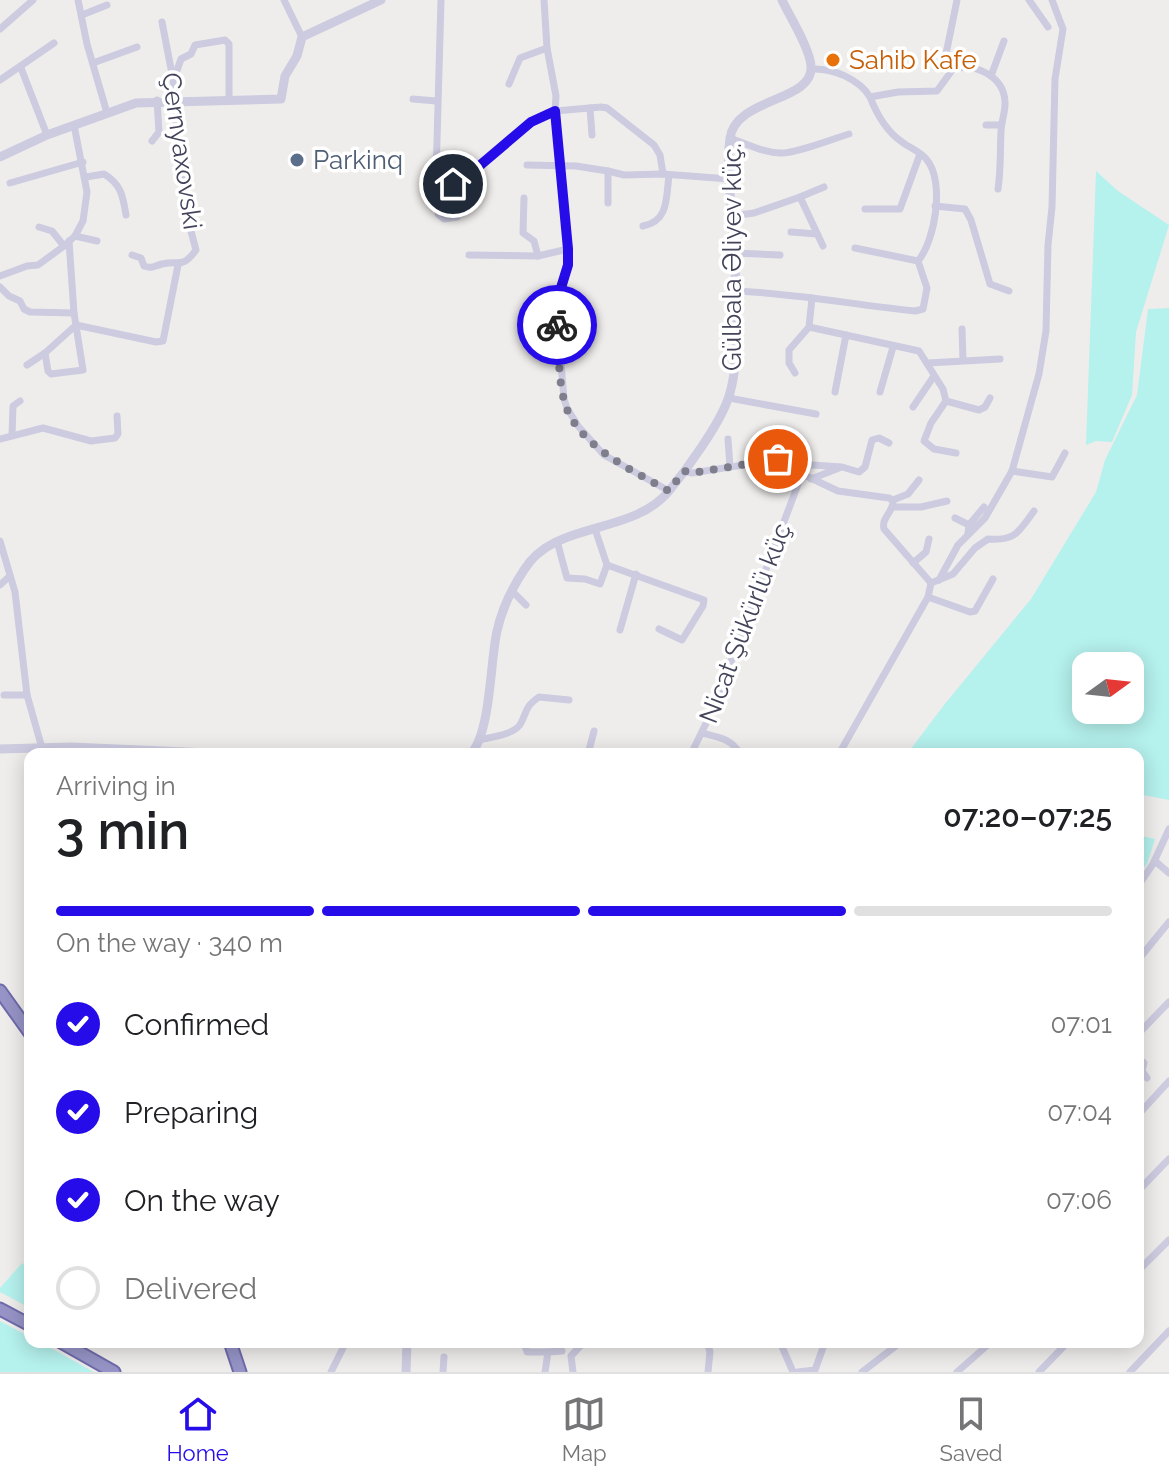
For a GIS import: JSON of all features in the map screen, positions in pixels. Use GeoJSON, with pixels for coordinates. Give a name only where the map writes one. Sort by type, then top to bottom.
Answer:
{"type":"FeatureCollection","features":[{"type":"Feature","properties":{"kind":"highway"},"geometry":{"type":"LineString","coordinates":[[0,991],[24,1025]]}},
{"type":"Feature","properties":{"kind":"highway"},"geometry":{"type":"LineString","coordinates":[[0,1309],[24,1322]]}},
{"type":"Feature","properties":{"kind":"highway"},"geometry":{"type":"LineString","coordinates":[[72,1348],[114,1372]]}},
{"type":"Feature","properties":{"kind":"highway"},"geometry":{"type":"LineString","coordinates":[[232,1348],[238,1369]]}},
{"type":"Feature","properties":{"kind":"street"},"geometry":{"type":"LineString","coordinates":[[0,29],[33,0]]}},
{"type":"Feature","properties":{"kind":"street"},"geometry":{"type":"LineString","coordinates":[[78,0],[107,113]]}},
{"type":"Feature","properties":{"kind":"street"},"geometry":{"type":"LineString","coordinates":[[0,157],[47,135],[136,103],[157,100],[281,99],[285,76],[297,56],[302,37],[284,0]]}},
{"type":"Feature","properties":{"kind":"street"},"geometry":{"type":"LineString","coordinates":[[302,37],[381,0]]}},
{"type":"Feature","properties":{"kind":"street"},"geometry":{"type":"LineString","coordinates":[[436,176],[441,0]]}},
{"type":"Feature","properties":{"kind":"street"},"geometry":{"type":"LineString","coordinates":[[544,0],[547,48],[556,96],[568,249],[568,265],[556,304],[564,399],[578,426],[604,455],[669,491]]}},
{"type":"Feature","properties":{"kind":"street"},"geometry":{"type":"LineString","coordinates":[[782,0],[812,69],[826,70],[859,84],[870,97],[880,120],[898,139],[920,154],[933,171],[935,206],[930,243],[918,261]]}},
{"type":"Feature","properties":{"kind":"street"},"geometry":{"type":"LineString","coordinates":[[953,69],[946,54],[957,0]]}},
{"type":"Feature","properties":{"kind":"street"},"geometry":{"type":"LineString","coordinates":[[1029,0],[1048,27]]}},
{"type":"Feature","properties":{"kind":"street"},"geometry":{"type":"LineString","coordinates":[[969,529],[978,527],[985,518],[1012,471],[1039,374],[1046,331],[1055,79],[1063,29],[1052,0]]}},
{"type":"Feature","properties":{"kind":"street"},"geometry":{"type":"LineString","coordinates":[[82,15],[107,5]]}},
{"type":"Feature","properties":{"kind":"street","name":"Çernyaxovski"},"geometry":{"type":"LineString","coordinates":[[132,255],[141,258],[147,268],[168,263],[178,265],[196,250],[189,224],[176,122],[177,100],[162,22]]}},
{"type":"Feature","properties":{"kind":"street"},"geometry":{"type":"LineString","coordinates":[[174,81],[181,59],[191,54],[195,45],[221,39],[229,44],[229,100]]}},
{"type":"Feature","properties":{"kind":"street"},"geometry":{"type":"LineString","coordinates":[[991,76],[1004,41]]}},
{"type":"Feature","properties":{"kind":"street"},"geometry":{"type":"LineString","coordinates":[[0,80],[54,43]]}},
{"type":"Feature","properties":{"kind":"street"},"geometry":{"type":"LineString","coordinates":[[93,63],[137,47]]}},
{"type":"Feature","properties":{"kind":"street"},"geometry":{"type":"LineString","coordinates":[[509,84],[520,58],[547,48]]}},
{"type":"Feature","properties":{"kind":"street"},"geometry":{"type":"LineString","coordinates":[[870,97],[898,92],[937,91],[953,69],[965,65],[991,76],[1005,100],[998,189]]}},
{"type":"Feature","properties":{"kind":"street"},"geometry":{"type":"LineString","coordinates":[[21,68],[47,135]]}},
{"type":"Feature","properties":{"kind":"street","name":"Gülbala Əliyev küç."},"geometry":{"type":"LineString","coordinates":[[474,748],[479,740],[498,629],[512,591],[534,556],[557,541],[648,510],[669,491],[684,471],[729,398],[735,352],[730,138],[736,124],[746,113],[799,88],[807,81],[812,69]]}},
{"type":"Feature","properties":{"kind":"street"},"geometry":{"type":"LineString","coordinates":[[413,99],[436,101]]}},
{"type":"Feature","properties":{"kind":"street"},"geometry":{"type":"LineString","coordinates":[[152,141],[159,132],[157,100]]}},
{"type":"Feature","properties":{"kind":"street"},"geometry":{"type":"LineString","coordinates":[[590,108],[592,135]]}},
{"type":"Feature","properties":{"kind":"street"},"geometry":{"type":"LineString","coordinates":[[457,217],[444,219],[438,214],[440,199],[453,184],[458,184],[531,122],[555,111],[607,108],[654,145],[660,155],[666,175],[661,217],[654,224],[643,226]]}},
{"type":"Feature","properties":{"kind":"street"},"geometry":{"type":"LineString","coordinates":[[0,276],[38,265],[70,241],[83,221],[86,177],[74,125]]}},
{"type":"Feature","properties":{"kind":"street"},"geometry":{"type":"LineString","coordinates":[[986,125],[1001,125]]}},
{"type":"Feature","properties":{"kind":"street"},"geometry":{"type":"LineString","coordinates":[[730,138],[776,153],[788,153],[849,134]]}},
{"type":"Feature","properties":{"kind":"street"},"geometry":{"type":"LineString","coordinates":[[865,209],[900,209],[920,154]]}},
{"type":"Feature","properties":{"kind":"street"},"geometry":{"type":"LineString","coordinates":[[436,157],[453,184]]}},
{"type":"Feature","properties":{"kind":"street"},"geometry":{"type":"LineString","coordinates":[[10,183],[83,162]]}},
{"type":"Feature","properties":{"kind":"street"},"geometry":{"type":"LineString","coordinates":[[527,165],[624,175],[729,179]]}},
{"type":"Feature","properties":{"kind":"street"},"geometry":{"type":"LineString","coordinates":[[608,171],[608,203]]}},
{"type":"Feature","properties":{"kind":"street"},"geometry":{"type":"LineString","coordinates":[[86,177],[104,174],[118,185],[122,190],[126,215]]}},
{"type":"Feature","properties":{"kind":"street"},"geometry":{"type":"LineString","coordinates":[[470,174],[476,191]]}},
{"type":"Feature","properties":{"kind":"street"},"geometry":{"type":"LineString","coordinates":[[732,216],[754,213],[824,187]]}},
{"type":"Feature","properties":{"kind":"street"},"geometry":{"type":"LineString","coordinates":[[800,197],[823,246]]}},
{"type":"Feature","properties":{"kind":"street"},"geometry":{"type":"LineString","coordinates":[[524,198],[523,233],[534,241],[538,256]]}},
{"type":"Feature","properties":{"kind":"street"},"geometry":{"type":"LineString","coordinates":[[935,206],[965,209],[990,284],[1009,291]]}},
{"type":"Feature","properties":{"kind":"street"},"geometry":{"type":"LineString","coordinates":[[39,227],[70,241],[97,241]]}},
{"type":"Feature","properties":{"kind":"street"},"geometry":{"type":"LineString","coordinates":[[791,232],[817,234]]}},
{"type":"Feature","properties":{"kind":"street"},"geometry":{"type":"LineString","coordinates":[[45,353],[51,374],[83,370],[74,313],[70,241]]}},
{"type":"Feature","properties":{"kind":"street"},"geometry":{"type":"LineString","coordinates":[[855,248],[918,261]]}},
{"type":"Feature","properties":{"kind":"street"},"geometry":{"type":"LineString","coordinates":[[469,255],[538,256],[568,249]]}},
{"type":"Feature","properties":{"kind":"street"},"geometry":{"type":"LineString","coordinates":[[734,253],[780,255]]}},
{"type":"Feature","properties":{"kind":"street"},"geometry":{"type":"LineString","coordinates":[[735,291],[792,294],[841,304],[920,311],[926,303],[927,288],[918,261]]}},
{"type":"Feature","properties":{"kind":"street"},"geometry":{"type":"LineString","coordinates":[[76,325],[119,336],[159,343],[163,341],[178,265]]}},
{"type":"Feature","properties":{"kind":"street"},"geometry":{"type":"LineString","coordinates":[[0,287],[30,312],[74,313]]}},
{"type":"Feature","properties":{"kind":"street"},"geometry":{"type":"LineString","coordinates":[[795,373],[789,363],[789,350],[809,327],[812,298]]}},
{"type":"Feature","properties":{"kind":"street"},"geometry":{"type":"LineString","coordinates":[[27,365],[76,325]]}},
{"type":"Feature","properties":{"kind":"street"},"geometry":{"type":"LineString","coordinates":[[809,327],[919,351],[943,389],[946,401]]}},
{"type":"Feature","properties":{"kind":"street"},"geometry":{"type":"LineString","coordinates":[[962,329],[963,360]]}},
{"type":"Feature","properties":{"kind":"street"},"geometry":{"type":"LineString","coordinates":[[835,392],[846,335]]}},
{"type":"Feature","properties":{"kind":"street"},"geometry":{"type":"LineString","coordinates":[[880,392],[893,347]]}},
{"type":"Feature","properties":{"kind":"street"},"geometry":{"type":"LineString","coordinates":[[928,363],[1000,359]]}},
{"type":"Feature","properties":{"kind":"street"},"geometry":{"type":"LineString","coordinates":[[913,407],[934,376]]}},
{"type":"Feature","properties":{"kind":"street"},"geometry":{"type":"LineString","coordinates":[[729,398],[816,414]]}},
{"type":"Feature","properties":{"kind":"street"},"geometry":{"type":"LineString","coordinates":[[946,401],[979,410],[990,398]]}},
{"type":"Feature","properties":{"kind":"street"},"geometry":{"type":"LineString","coordinates":[[12,435],[13,406],[20,401]]}},
{"type":"Feature","properties":{"kind":"street"},"geometry":{"type":"LineString","coordinates":[[946,401],[935,416],[924,441],[934,449],[956,453]]}},
{"type":"Feature","properties":{"kind":"street"},"geometry":{"type":"LineString","coordinates":[[0,439],[43,428],[91,441],[115,438],[118,434],[117,416]]}},
{"type":"Feature","properties":{"kind":"street"},"geometry":{"type":"LineString","coordinates":[[797,464],[842,467],[859,472],[865,467],[872,440],[879,438],[889,443]]}},
{"type":"Feature","properties":{"kind":"street"},"geometry":{"type":"LineString","coordinates":[[728,439],[730,467]]}},
{"type":"Feature","properties":{"kind":"street"},"geometry":{"type":"LineString","coordinates":[[1012,471],[1052,477],[1065,453]]}},
{"type":"Feature","properties":{"kind":"street"},"geometry":{"type":"LineString","coordinates":[[684,471],[692,473],[778,459],[791,460],[802,474],[838,491],[885,496],[893,504],[921,507],[947,501]]}},
{"type":"Feature","properties":{"kind":"street"},"geometry":{"type":"LineString","coordinates":[[753,464],[762,472],[776,477],[780,473],[778,459]]}},
{"type":"Feature","properties":{"kind":"street"},"geometry":{"type":"LineString","coordinates":[[811,479],[842,467]]}},
{"type":"Feature","properties":{"kind":"street","name":"Nicat Şükürlü küç"},"geometry":{"type":"LineString","coordinates":[[694,748],[802,474]]}},
{"type":"Feature","properties":{"kind":"street"},"geometry":{"type":"LineString","coordinates":[[919,480],[908,494],[893,504],[884,520],[884,529],[913,563],[935,582]]}},
{"type":"Feature","properties":{"kind":"street"},"geometry":{"type":"LineString","coordinates":[[842,748],[935,582],[984,507]]}},
{"type":"Feature","properties":{"kind":"street"},"geometry":{"type":"LineString","coordinates":[[935,582],[953,574],[975,548],[988,539],[1006,541],[1012,538],[1034,511]]}},
{"type":"Feature","properties":{"kind":"street"},"geometry":{"type":"LineString","coordinates":[[955,518],[969,529]]}},
{"type":"Feature","properties":{"kind":"street"},"geometry":{"type":"LineString","coordinates":[[557,541],[567,578],[600,584],[607,565],[595,529]]}},
{"type":"Feature","properties":{"kind":"street"},"geometry":{"type":"LineString","coordinates":[[913,563],[926,552],[929,539]]}},
{"type":"Feature","properties":{"kind":"street"},"geometry":{"type":"LineString","coordinates":[[0,542],[15,592],[27,695],[42,748]]}},
{"type":"Feature","properties":{"kind":"street"},"geometry":{"type":"LineString","coordinates":[[607,565],[704,600],[682,640],[659,629]]}},
{"type":"Feature","properties":{"kind":"street"},"geometry":{"type":"LineString","coordinates":[[620,630],[636,574]]}},
{"type":"Feature","properties":{"kind":"street"},"geometry":{"type":"LineString","coordinates":[[0,585],[10,576]]}},
{"type":"Feature","properties":{"kind":"street"},"geometry":{"type":"LineString","coordinates":[[928,597],[975,611],[993,579]]}},
{"type":"Feature","properties":{"kind":"street"},"geometry":{"type":"LineString","coordinates":[[512,591],[526,605]]}},
{"type":"Feature","properties":{"kind":"street"},"geometry":{"type":"LineString","coordinates":[[4,695],[27,695]]}},
{"type":"Feature","properties":{"kind":"street"},"geometry":{"type":"LineString","coordinates":[[479,740],[511,731],[520,725],[527,706],[539,697],[569,700]]}},
{"type":"Feature","properties":{"kind":"street"},"geometry":{"type":"LineString","coordinates":[[590,748],[594,731]]}},
{"type":"Feature","properties":{"kind":"street"},"geometry":{"type":"LineString","coordinates":[[702,733],[727,740],[737,748]]}},
{"type":"Feature","properties":{"kind":"street"},"geometry":{"type":"LineString","coordinates":[[0,749],[24,748]]}},
{"type":"Feature","properties":{"kind":"street"},"geometry":{"type":"LineString","coordinates":[[1144,877],[1169,829]]}},
{"type":"Feature","properties":{"kind":"street"},"geometry":{"type":"LineString","coordinates":[[1155,861],[1169,873]]}},
{"type":"Feature","properties":{"kind":"street"},"geometry":{"type":"LineString","coordinates":[[1144,953],[1169,922]]}},
{"type":"Feature","properties":{"kind":"street"},"geometry":{"type":"LineString","coordinates":[[1144,1028],[1169,1002]]}},
{"type":"Feature","properties":{"kind":"street"},"geometry":{"type":"LineString","coordinates":[[1144,1074],[1147,1078]]}},
{"type":"Feature","properties":{"kind":"street"},"geometry":{"type":"LineString","coordinates":[[1144,1108],[1169,1081]]}},
{"type":"Feature","properties":{"kind":"street"},"geometry":{"type":"LineString","coordinates":[[1144,1185],[1169,1159]]}},
{"type":"Feature","properties":{"kind":"street"},"geometry":{"type":"LineString","coordinates":[[1144,1265],[1169,1240]]}},
{"type":"Feature","properties":{"kind":"street"},"geometry":{"type":"LineString","coordinates":[[1130,1372],[1169,1331]]}},
{"type":"Feature","properties":{"kind":"street"},"geometry":{"type":"LineString","coordinates":[[331,1372],[343,1348]]}},
{"type":"Feature","properties":{"kind":"street"},"geometry":{"type":"LineString","coordinates":[[406,1372],[407,1348]]}},
{"type":"Feature","properties":{"kind":"street"},"geometry":{"type":"LineString","coordinates":[[526,1348],[527,1352],[548,1352],[558,1348]]}},
{"type":"Feature","properties":{"kind":"street"},"geometry":{"type":"LineString","coordinates":[[565,1348],[571,1356],[573,1372]]}},
{"type":"Feature","properties":{"kind":"street"},"geometry":{"type":"LineString","coordinates":[[571,1356],[578,1348]]}},
{"type":"Feature","properties":{"kind":"street"},"geometry":{"type":"LineString","coordinates":[[708,1372],[709,1348]]}},
{"type":"Feature","properties":{"kind":"street"},"geometry":{"type":"LineString","coordinates":[[783,1348],[795,1372],[819,1371],[824,1348]]}},
{"type":"Feature","properties":{"kind":"street"},"geometry":{"type":"LineString","coordinates":[[862,1372],[893,1348]]}},
{"type":"Feature","properties":{"kind":"street"},"geometry":{"type":"LineString","coordinates":[[957,1372],[984,1348]]}},
{"type":"Feature","properties":{"kind":"street"},"geometry":{"type":"LineString","coordinates":[[1039,1372],[1062,1348]]}},
{"type":"Feature","properties":{"kind":"street"},"geometry":{"type":"LineString","coordinates":[[545,1372],[548,1352]]}},
{"type":"Feature","properties":{"kind":"street"},"geometry":{"type":"LineString","coordinates":[[443,1372],[444,1357]]}},
{"type":"Feature","properties":{"kind":"shaded area"},"geometry":{"type":"Polygon","coordinates":[[[1096,171],[1118,191],[1169,225],[1136,332],[1132,395],[1112,442],[1096,441],[1086,445],[1096,171]]]}},
{"type":"Feature","properties":{"kind":"shaded area"},"geometry":{"type":"Polygon","coordinates":[[[1169,308],[1169,800],[1144,795],[1144,748],[912,748],[1031,599],[1096,492],[1105,460],[1137,395],[1148,309],[1169,308]]]}},
{"type":"Feature","properties":{"kind":"shaded area"},"geometry":{"type":"Polygon","coordinates":[[[1144,836],[1155,839],[1144,868],[1144,836]]]}},
{"type":"Feature","properties":{"kind":"shaded area"},"geometry":{"type":"Polygon","coordinates":[[[22,1263],[24,1265],[24,1305],[0,1292],[0,1288],[22,1263]]]}},
{"type":"Feature","properties":{"kind":"shaded area"},"geometry":{"type":"Polygon","coordinates":[[[0,1321],[24,1334],[24,1348],[51,1348],[94,1372],[0,1372],[0,1321]]]}},
{"type":"Feature","properties":{"kind":"way so far"},"geometry":{"type":"LineString","coordinates":[[557,325],[567,408],[578,426],[604,455],[669,491],[684,471],[692,473],[778,459]]}},
{"type":"Feature","properties":{"kind":"place","name":"Sahib Kafe"},"geometry":{"type":"Point","coordinates":[833,60]}},
{"type":"Feature","properties":{"kind":"place","name":"Parkinq"},"geometry":{"type":"Point","coordinates":[297,160]}},
{"type":"Feature","properties":{"kind":"route"},"geometry":{"type":"LineString","coordinates":[[453,184],[458,184],[531,122],[555,111],[568,249],[568,265],[557,296],[557,325]]}}]}
